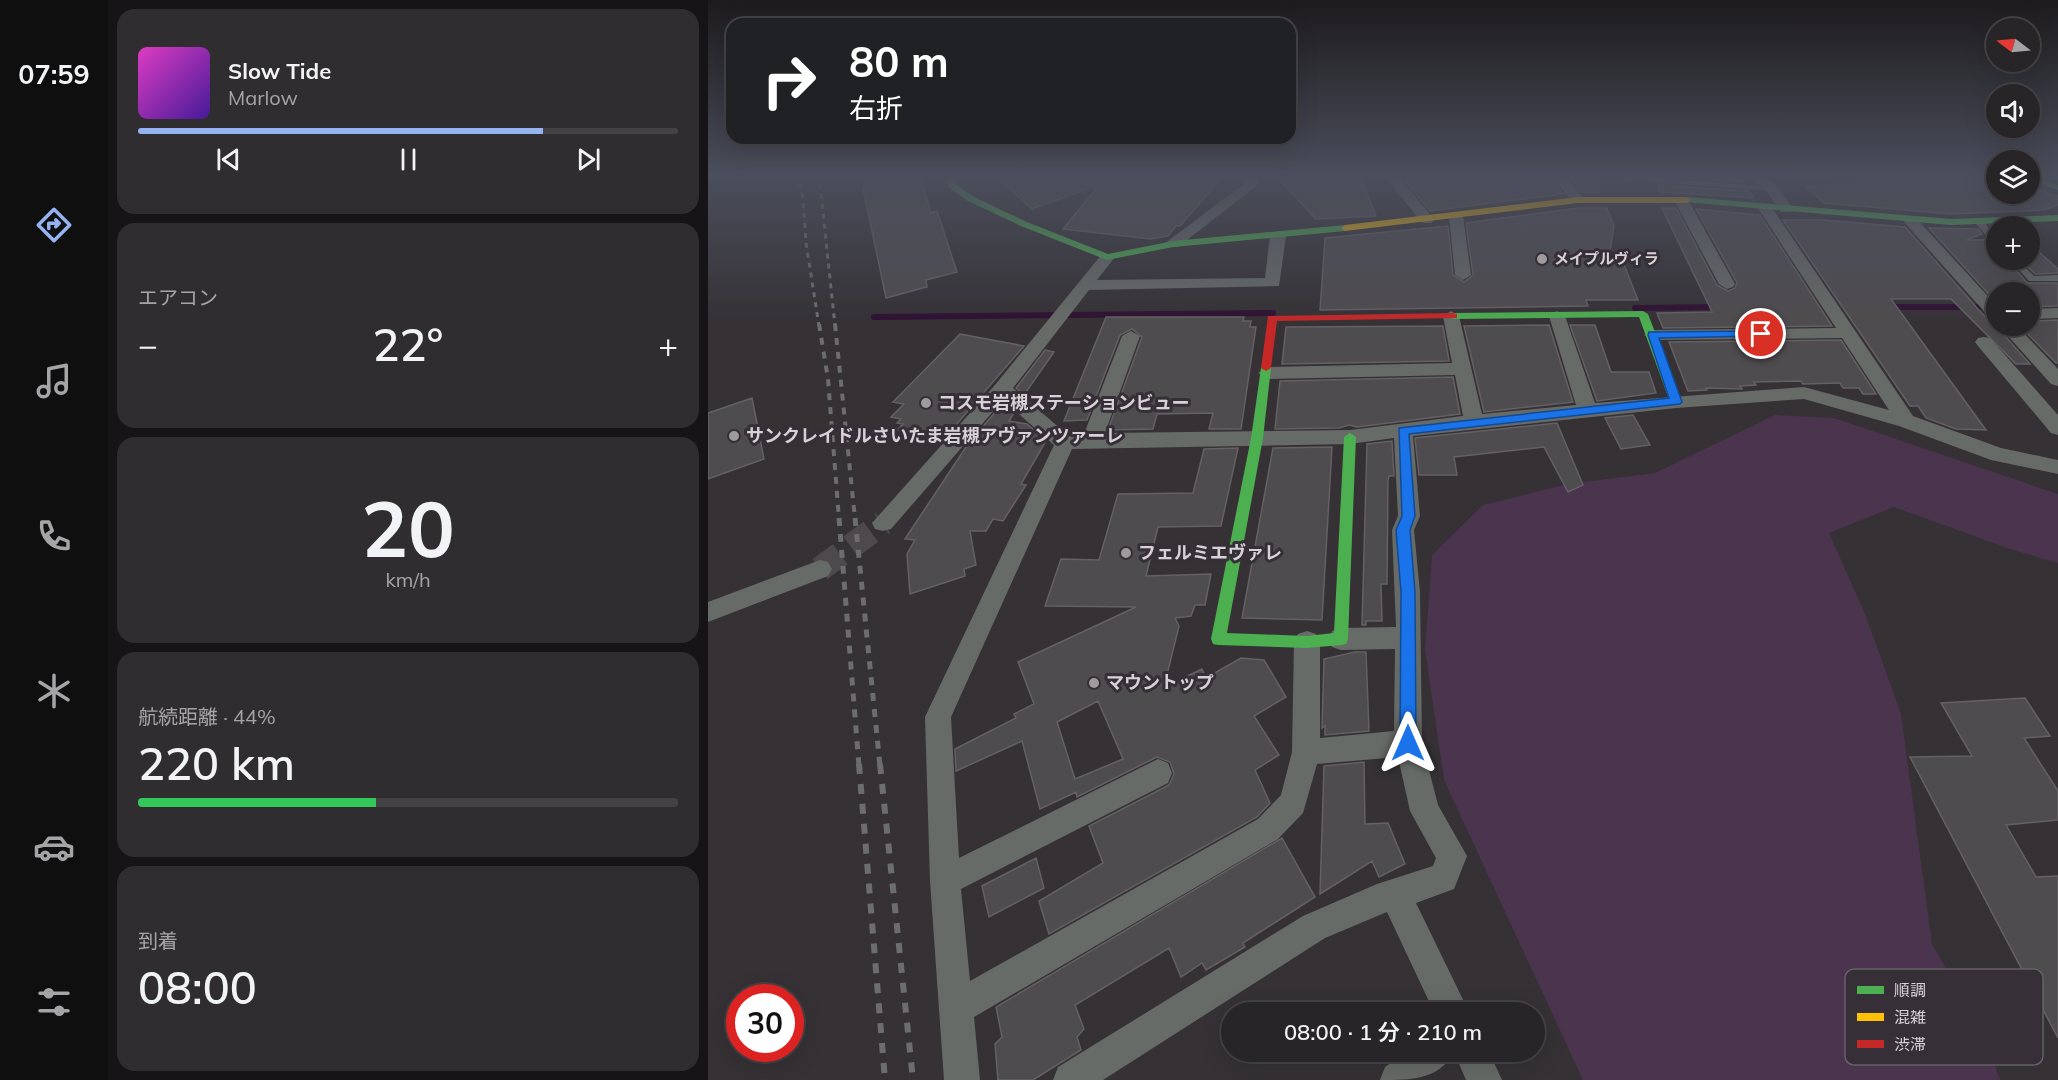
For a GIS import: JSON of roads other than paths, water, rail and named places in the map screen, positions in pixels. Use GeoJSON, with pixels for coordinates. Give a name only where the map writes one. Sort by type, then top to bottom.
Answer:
{"type":"FeatureCollection","features":[{"type":"Feature","properties":{"kind":"main road"},"geometry":{"type":"LineString","coordinates":[[1025,224],[1107,257],[1173,244],[1386,224]]}},
{"type":"Feature","properties":{"kind":"main road"},"geometry":{"type":"LineString","coordinates":[[1350,437],[1341,639],[1307,642],[1218,639],[1257,438],[1267,373],[1272,318],[1643,315],[1653,335],[1676,402]]}},
{"type":"Feature","properties":{"kind":"street"},"geometry":{"type":"LineString","coordinates":[[1173,244],[1199,224]]}},
{"type":"Feature","properties":{"kind":"street"},"geometry":{"type":"LineString","coordinates":[[1457,224],[1463,275]]}},
{"type":"Feature","properties":{"kind":"street"},"geometry":{"type":"LineString","coordinates":[[1694,224],[1727,284]]}},
{"type":"Feature","properties":{"kind":"street"},"geometry":{"type":"LineString","coordinates":[[1776,224],[1906,421]]}},
{"type":"Feature","properties":{"kind":"street"},"geometry":{"type":"LineString","coordinates":[[1914,224],[1986,303]]}},
{"type":"Feature","properties":{"kind":"street"},"geometry":{"type":"LineString","coordinates":[[1085,285],[1273,283],[1278,236]]}},
{"type":"Feature","properties":{"kind":"street"},"geometry":{"type":"LineString","coordinates":[[883,523],[1002,389],[1107,257]]}},
{"type":"Feature","properties":{"kind":"street"},"geometry":{"type":"LineString","coordinates":[[2040,314],[2058,313]]}},
{"type":"Feature","properties":{"kind":"street"},"geometry":{"type":"LineString","coordinates":[[1451,316],[1474,421]]}},
{"type":"Feature","properties":{"kind":"street"},"geometry":{"type":"LineString","coordinates":[[1557,316],[1588,412]]}},
{"type":"Feature","properties":{"kind":"street"},"geometry":{"type":"LineString","coordinates":[[1653,335],[1848,333]]}},
{"type":"Feature","properties":{"kind":"street"},"geometry":{"type":"LineString","coordinates":[[1092,440],[1131,336]]}},
{"type":"Feature","properties":{"kind":"street"},"geometry":{"type":"LineString","coordinates":[[2016,336],[2058,380]]}},
{"type":"Feature","properties":{"kind":"street"},"geometry":{"type":"LineString","coordinates":[[1984,342],[2058,428]]}},
{"type":"Feature","properties":{"kind":"street"},"geometry":{"type":"LineString","coordinates":[[1267,373],[1463,369]]}},
{"type":"Feature","properties":{"kind":"street"},"geometry":{"type":"LineString","coordinates":[[1002,389],[1065,443],[1092,440],[1350,437],[1474,421],[1676,402],[1804,393],[1906,421],[1998,454],[2058,468]]}},
{"type":"Feature","properties":{"kind":"street"},"geometry":{"type":"LineString","coordinates":[[1071,1080],[1314,927],[1395,894],[1443,878],[1452,856],[1425,811],[1408,743],[1408,592],[1403,530],[1409,516],[1403,431]]}},
{"type":"Feature","properties":{"kind":"street"},"geometry":{"type":"LineString","coordinates":[[962,1080],[954,1009],[945,881],[938,717],[1065,443]]}},
{"type":"Feature","properties":{"kind":"street"},"geometry":{"type":"LineString","coordinates":[[708,612],[820,569]]}},
{"type":"Feature","properties":{"kind":"street"},"geometry":{"type":"LineString","coordinates":[[1341,639],[1408,638]]}},
{"type":"Feature","properties":{"kind":"street"},"geometry":{"type":"LineString","coordinates":[[954,1009],[1268,828],[1293,803],[1306,752],[1307,642]]}},
{"type":"Feature","properties":{"kind":"street"},"geometry":{"type":"LineString","coordinates":[[1306,752],[1408,743]]}},
{"type":"Feature","properties":{"kind":"street"},"geometry":{"type":"LineString","coordinates":[[945,881],[1158,773]]}},
{"type":"Feature","properties":{"kind":"street"},"geometry":{"type":"LineString","coordinates":[[1395,894],[1447,1002]]}},
{"type":"Feature","properties":{"kind":"street"},"geometry":{"type":"LineString","coordinates":[[1398,1080],[1422,1062]]}},
{"type":"Feature","properties":{"kind":"street"},"geometry":{"type":"LineString","coordinates":[[1476,1062],[1484,1080]]}},
{"type":"Feature","properties":{"kind":"lane"},"geometry":{"type":"LineString","coordinates":[[2023,270],[2031,279],[2058,278]]}},
{"type":"Feature","properties":{"kind":"waterway"},"geometry":{"type":"LineString","coordinates":[[1635,308],[1720,307]]}},
{"type":"Feature","properties":{"kind":"waterway"},"geometry":{"type":"LineString","coordinates":[[1884,307],[1986,307]]}},
{"type":"Feature","properties":{"kind":"waterway"},"geometry":{"type":"LineString","coordinates":[[874,317],[1273,313]]}},
{"type":"Feature","properties":{"kind":"tunnel"},"geometry":{"type":"LineString","coordinates":[[820,569],[883,523]]}},
{"type":"Feature","properties":{"kind":"railway"},"geometry":{"type":"LineString","coordinates":[[805,224],[819,326]]}},
{"type":"Feature","properties":{"kind":"railway"},"geometry":{"type":"LineString","coordinates":[[824,224],[835,326]]}},
{"type":"Feature","properties":{"kind":"railway"},"geometry":{"type":"LineString","coordinates":[[819,324],[828,379],[839,519]]}},
{"type":"Feature","properties":{"kind":"railway"},"geometry":{"type":"LineString","coordinates":[[835,324],[855,519]]}},
{"type":"Feature","properties":{"kind":"railway"},"geometry":{"type":"LineString","coordinates":[[839,518],[859,766]]}},
{"type":"Feature","properties":{"kind":"railway"},"geometry":{"type":"LineString","coordinates":[[855,518],[880,766]]}},
{"type":"Feature","properties":{"kind":"railway"},"geometry":{"type":"LineString","coordinates":[[859,764],[885,1080]]}},
{"type":"Feature","properties":{"kind":"railway"},"geometry":{"type":"LineString","coordinates":[[880,764],[913,1080]]}},
{"type":"Feature","properties":{"kind":"place","name":"メイプルヴィラ"},"geometry":{"type":"Point","coordinates":[1542,259]}},
{"type":"Feature","properties":{"kind":"place","name":"コスモ岩槻ステーションビュー"},"geometry":{"type":"Point","coordinates":[926,403]}},
{"type":"Feature","properties":{"kind":"place","name":"サンクレイドルさいたま岩槻アヴァンツァーレ"},"geometry":{"type":"Point","coordinates":[734,436]}},
{"type":"Feature","properties":{"kind":"place","name":"フェルミエヴァレ"},"geometry":{"type":"Point","coordinates":[1126,553]}},
{"type":"Feature","properties":{"kind":"place","name":"マウントップ"},"geometry":{"type":"Point","coordinates":[1094,683]}}]}
